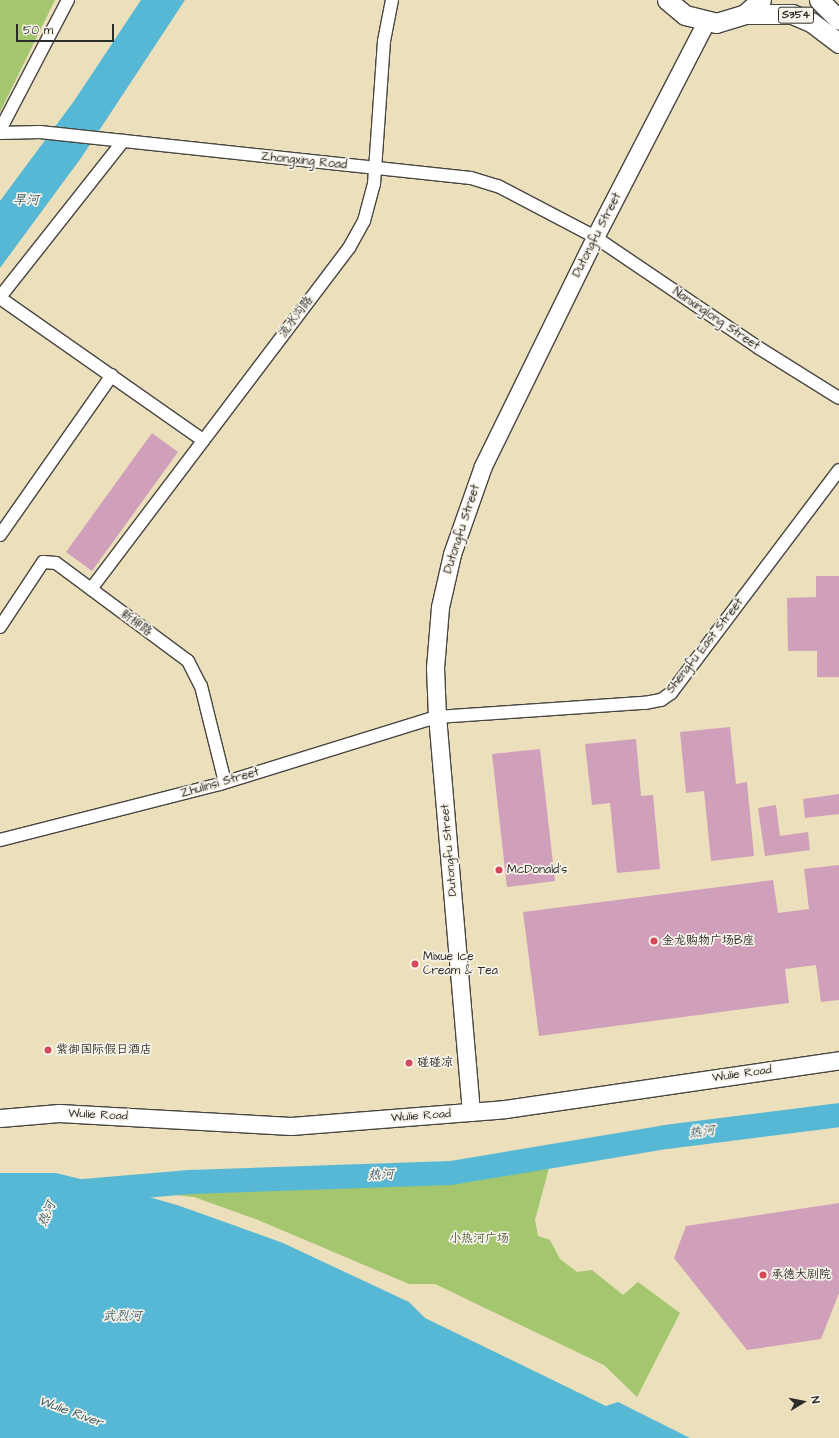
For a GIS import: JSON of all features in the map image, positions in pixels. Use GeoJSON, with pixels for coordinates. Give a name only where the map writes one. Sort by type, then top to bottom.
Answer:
{"type":"FeatureCollection","features":[{"type":"Feature","properties":{"kind":"main road"},"geometry":{"type":"LineString","coordinates":[[667,0],[685,15],[706,22],[726,22],[745,14],[761,0]]}},
{"type":"Feature","properties":{"kind":"main road","name":"S354"},"geometry":{"type":"LineString","coordinates":[[819,0],[839,20]]}},
{"type":"Feature","properties":{"kind":"main road","name":"S354"},"geometry":{"type":"LineString","coordinates":[[745,14],[792,14],[811,22],[839,43]]}},
{"type":"Feature","properties":{"kind":"main road","name":"Dutongfu Street"},"geometry":{"type":"LineString","coordinates":[[472,1112],[437,717],[435,668],[440,607],[452,554],[482,466],[595,237],[706,22]]}},
{"type":"Feature","properties":{"kind":"main road","name":"Wulie Road"},"geometry":{"type":"LineString","coordinates":[[0,1118],[59,1113],[291,1126],[505,1110],[839,1060]]}},
{"type":"Feature","properties":{"kind":"street"},"geometry":{"type":"LineString","coordinates":[[0,130],[68,0]]}},
{"type":"Feature","properties":{"kind":"street","name":"流水沟路"},"geometry":{"type":"LineString","coordinates":[[91,589],[348,248],[364,221],[375,169],[384,41],[392,0]]}},
{"type":"Feature","properties":{"kind":"street","name":"Zhongxing Road"},"geometry":{"type":"LineString","coordinates":[[0,133],[40,132],[375,169],[471,178],[498,186],[595,237]]}},
{"type":"Feature","properties":{"kind":"street"},"geometry":{"type":"LineString","coordinates":[[123,141],[0,297],[203,440]]}},
{"type":"Feature","properties":{"kind":"street","name":"Nanxinglong Street"},"geometry":{"type":"LineString","coordinates":[[595,237],[759,348],[839,398]]}},
{"type":"Feature","properties":{"kind":"street"},"geometry":{"type":"LineString","coordinates":[[0,536],[112,376]]}},
{"type":"Feature","properties":{"kind":"street","name":"Shengfu East Street"},"geometry":{"type":"LineString","coordinates":[[437,717],[645,703],[661,700],[671,693],[839,470]]}},
{"type":"Feature","properties":{"kind":"street","name":"新柳路"},"geometry":{"type":"LineString","coordinates":[[0,627],[43,562],[56,563],[188,661],[201,686],[225,782]]}},
{"type":"Feature","properties":{"kind":"street","name":"Zhulinsi Street"},"geometry":{"type":"LineString","coordinates":[[0,840],[225,782],[437,717]]}},
{"type":"Feature","properties":{"kind":"green space"},"geometry":{"type":"Polygon","coordinates":[[[0,0],[55,0],[0,112],[0,0]]]}},
{"type":"Feature","properties":{"kind":"green space","name":"小热河广场"},"geometry":{"type":"Polygon","coordinates":[[[549,1168],[535,1220],[538,1236],[550,1240],[560,1259],[577,1272],[592,1270],[623,1295],[638,1282],[680,1313],[637,1397],[604,1365],[435,1284],[409,1284],[258,1220],[194,1197],[125,1190],[435,1185],[549,1168]]]}},
{"type":"Feature","properties":{"kind":"water","name":"旱河"},"geometry":{"type":"Polygon","coordinates":[[[141,0],[185,0],[81,158],[0,268],[0,201],[74,101],[141,0]]]}},
{"type":"Feature","properties":{"kind":"water","name":"武烈河"},"geometry":{"type":"Polygon","coordinates":[[[0,1173],[56,1173],[125,1190],[180,1206],[283,1243],[409,1302],[425,1318],[606,1406],[618,1402],[690,1438],[0,1438],[0,1173]]]}},
{"type":"Feature","properties":{"kind":"building"},"geometry":{"type":"Polygon","coordinates":[[[152,433],[178,452],[92,571],[66,552],[152,433]]]}},
{"type":"Feature","properties":{"kind":"building"},"geometry":{"type":"Polygon","coordinates":[[[816,576],[839,576],[839,677],[817,677],[817,651],[788,651],[787,598],[816,597],[816,576]]]}},
{"type":"Feature","properties":{"kind":"building"},"geometry":{"type":"Polygon","coordinates":[[[730,727],[736,784],[747,782],[754,856],[711,861],[704,791],[686,793],[680,732],[730,727]]]}},
{"type":"Feature","properties":{"kind":"building"},"geometry":{"type":"Polygon","coordinates":[[[636,739],[641,796],[653,795],[660,869],[617,873],[610,803],[592,805],[585,744],[636,739]]]}},
{"type":"Feature","properties":{"kind":"building"},"geometry":{"type":"Polygon","coordinates":[[[540,749],[555,881],[507,887],[492,754],[540,749]]]}},
{"type":"Feature","properties":{"kind":"building"},"geometry":{"type":"Polygon","coordinates":[[[839,794],[839,814],[805,818],[803,799],[839,794]]]}},
{"type":"Feature","properties":{"kind":"building"},"geometry":{"type":"Polygon","coordinates":[[[776,805],[780,836],[808,832],[810,850],[765,856],[758,808],[776,805]]]}},
{"type":"Feature","properties":{"kind":"building","name":"金龙购物广场B座"},"geometry":{"type":"Polygon","coordinates":[[[839,865],[839,1000],[821,1002],[816,965],[785,969],[789,1003],[539,1036],[523,912],[773,880],[778,913],[809,909],[804,869],[839,865]]]}},
{"type":"Feature","properties":{"kind":"building","name":"承德大剧院"},"geometry":{"type":"Polygon","coordinates":[[[839,1203],[839,1293],[821,1339],[747,1350],[674,1258],[686,1226],[839,1203]]]}},
{"type":"Feature","properties":{"kind":"waterway","name":"热河"},"geometry":{"type":"LineString","coordinates":[[84,1191],[190,1182],[451,1173],[666,1137],[839,1115]]}},
{"type":"Feature","properties":{"kind":"place","name":"McDonald's"},"geometry":{"type":"Point","coordinates":[499,870]}},
{"type":"Feature","properties":{"kind":"place","name":"金龙购物广场B座"},"geometry":{"type":"Point","coordinates":[654,941]}},
{"type":"Feature","properties":{"kind":"place","name":"Mixue Ice Cream & Tea"},"geometry":{"type":"Point","coordinates":[415,964]}},
{"type":"Feature","properties":{"kind":"place","name":"紫御国际假日酒店"},"geometry":{"type":"Point","coordinates":[48,1050]}},
{"type":"Feature","properties":{"kind":"place","name":"碰碰凉"},"geometry":{"type":"Point","coordinates":[409,1063]}},
{"type":"Feature","properties":{"kind":"place","name":"承德大剧院"},"geometry":{"type":"Point","coordinates":[763,1275]}},
{"type":"Feature","properties":{"kind":"water label","name":"Wulie River"},"geometry":{"type":"Point","coordinates":[71,1412]}}]}
